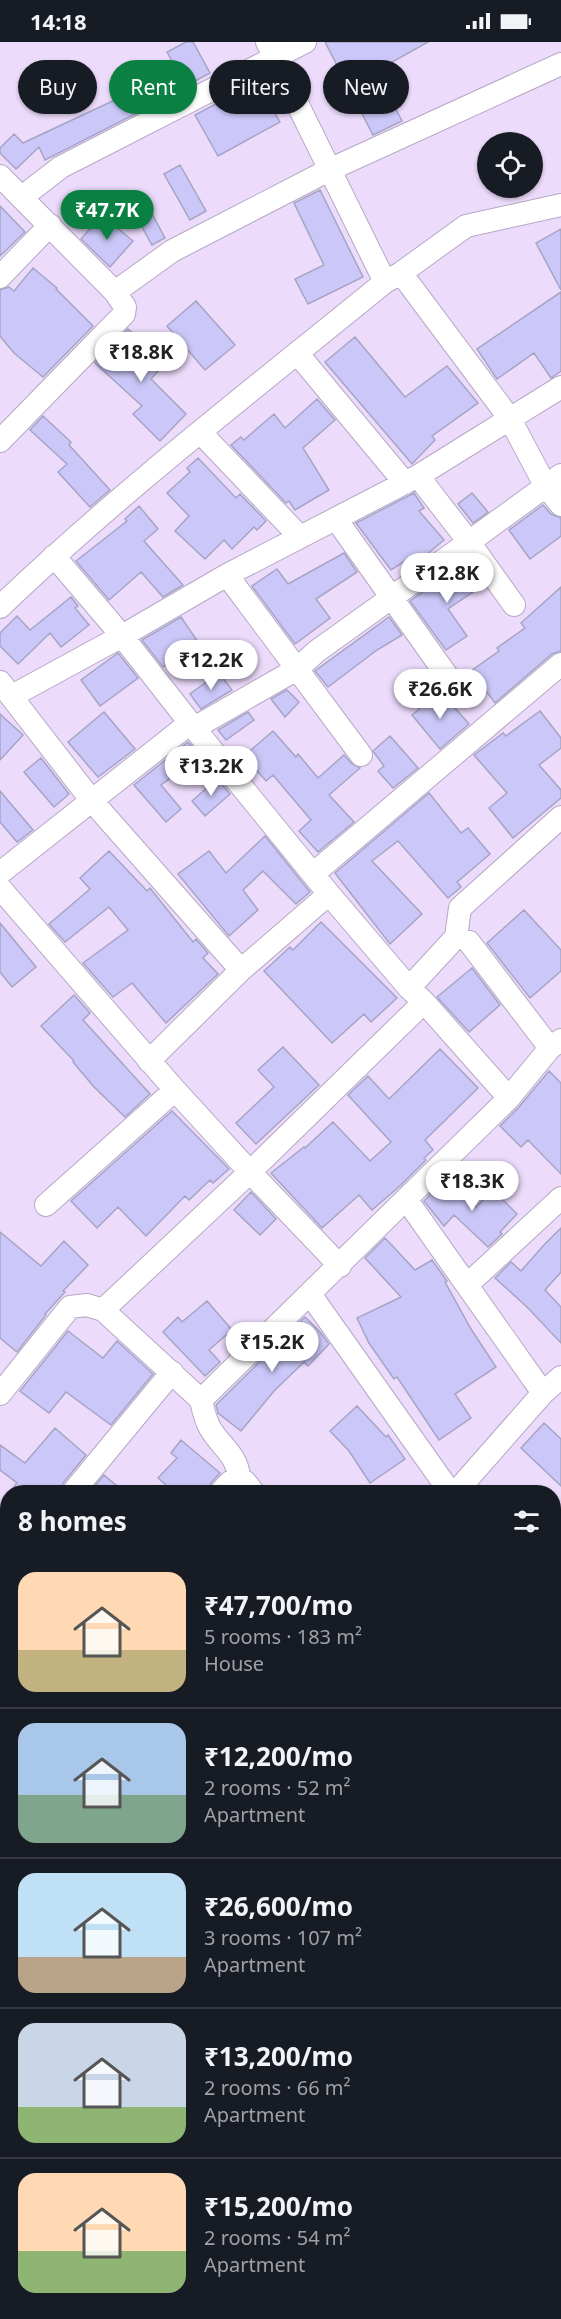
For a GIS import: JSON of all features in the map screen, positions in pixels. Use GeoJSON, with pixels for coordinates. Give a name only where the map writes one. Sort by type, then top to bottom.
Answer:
{"type":"FeatureCollection","features":[{"type":"Feature","properties":{"kind":"street"},"geometry":{"type":"LineString","coordinates":[[22,197],[61,167],[270,49],[305,42]]}},
{"type":"Feature","properties":{"kind":"street"},"geometry":{"type":"LineString","coordinates":[[270,49],[329,170],[393,278],[510,419],[553,480],[561,505]]}},
{"type":"Feature","properties":{"kind":"street"},"geometry":{"type":"LineString","coordinates":[[116,292],[172,251],[329,170],[561,64]]}},
{"type":"Feature","properties":{"kind":"street"},"geometry":{"type":"LineString","coordinates":[[0,176],[116,292],[125,307],[124,314],[0,441]]}},
{"type":"Feature","properties":{"kind":"street"},"geometry":{"type":"LineString","coordinates":[[0,607],[54,556],[200,432],[393,278],[466,226],[561,205]]}},
{"type":"Feature","properties":{"kind":"street"},"geometry":{"type":"LineString","coordinates":[[0,277],[50,225]]}},
{"type":"Feature","properties":{"kind":"street"},"geometry":{"type":"LineString","coordinates":[[297,353],[469,542],[514,605]]}},
{"type":"Feature","properties":{"kind":"street"},"geometry":{"type":"LineString","coordinates":[[241,970],[92,801],[6,689],[122,636],[227,575],[412,480],[561,387]]}},
{"type":"Feature","properties":{"kind":"street"},"geometry":{"type":"LineString","coordinates":[[200,432],[300,537]]}},
{"type":"Feature","properties":{"kind":"street"},"geometry":{"type":"LineString","coordinates":[[0,873],[192,725],[297,669],[553,480]]}},
{"type":"Feature","properties":{"kind":"street"},"geometry":{"type":"LineString","coordinates":[[336,519],[455,687]]}},
{"type":"Feature","properties":{"kind":"street"},"geometry":{"type":"LineString","coordinates":[[54,556],[122,636],[329,894],[509,1098]]}},
{"type":"Feature","properties":{"kind":"street"},"geometry":{"type":"LineString","coordinates":[[227,575],[361,755]]}},
{"type":"Feature","properties":{"kind":"street"},"geometry":{"type":"LineString","coordinates":[[313,874],[561,664]]}},
{"type":"Feature","properties":{"kind":"street"},"geometry":{"type":"LineString","coordinates":[[103,1310],[250,1172],[416,995],[456,937],[460,908],[561,818]]}},
{"type":"Feature","properties":{"kind":"street"},"geometry":{"type":"LineString","coordinates":[[0,888],[149,1060],[250,1172],[340,1266]]}},
{"type":"Feature","properties":{"kind":"street"},"geometry":{"type":"LineString","coordinates":[[149,1060],[241,970],[329,894]]}},
{"type":"Feature","properties":{"kind":"street"},"geometry":{"type":"LineString","coordinates":[[201,1400],[509,1098],[555,1044],[469,942]]}},
{"type":"Feature","properties":{"kind":"street"},"geometry":{"type":"LineString","coordinates":[[46,1205],[176,1090]]}},
{"type":"Feature","properties":{"kind":"street"},"geometry":{"type":"LineString","coordinates":[[467,1285],[561,1198]]}},
{"type":"Feature","properties":{"kind":"street"},"geometry":{"type":"LineString","coordinates":[[406,1199],[543,1393]]}},
{"type":"Feature","properties":{"kind":"street"},"geometry":{"type":"LineString","coordinates":[[310,1294],[445,1485]]}},
{"type":"Feature","properties":{"kind":"street"},"geometry":{"type":"LineString","coordinates":[[0,1394],[70,1307],[87,1305],[103,1310],[201,1400],[211,1430],[232,1455],[246,1485]]}},
{"type":"Feature","properties":{"kind":"street"},"geometry":{"type":"LineString","coordinates":[[79,1485],[171,1372]]}},
{"type":"Feature","properties":{"kind":"street"},"geometry":{"type":"LineString","coordinates":[[462,1485],[543,1393],[561,1377]]}},
{"type":"Feature","properties":{"kind":"street"},"geometry":{"type":"LineString","coordinates":[[227,1485],[233,1478],[246,1485]]}},
{"type":"Feature","properties":{"kind":"building"},"geometry":{"type":"Polygon","coordinates":[[[186,42],[193,42],[209,74],[197,80],[197,60],[171,60],[167,52],[186,42]]]}},
{"type":"Feature","properties":{"kind":"building"},"geometry":{"type":"Polygon","coordinates":[[[325,42],[428,42],[396,60],[334,60],[325,42]]]}},
{"type":"Feature","properties":{"kind":"building"},"geometry":{"type":"Polygon","coordinates":[[[109,103],[109,114],[135,114],[45,160],[39,147],[16,169],[0,153],[0,148],[14,134],[23,143],[85,114],[97,114],[97,108],[109,103]]]}},
{"type":"Feature","properties":{"kind":"building"},"geometry":{"type":"Polygon","coordinates":[[[209,108],[209,114],[275,114],[280,122],[218,156],[195,115],[209,108]]]}},
{"type":"Feature","properties":{"kind":"building"},"geometry":{"type":"Polygon","coordinates":[[[362,114],[398,114],[402,121],[373,135],[362,114]]]}},
{"type":"Feature","properties":{"kind":"building"},"geometry":{"type":"Polygon","coordinates":[[[180,165],[206,211],[190,220],[164,174],[180,165]]]}},
{"type":"Feature","properties":{"kind":"building"},"geometry":{"type":"Polygon","coordinates":[[[320,190],[363,277],[308,304],[295,279],[324,265],[294,203],[320,190]]]}},
{"type":"Feature","properties":{"kind":"building"},"geometry":{"type":"Polygon","coordinates":[[[142,195],[165,238],[152,245],[128,202],[142,195]]]}},
{"type":"Feature","properties":{"kind":"building"},"geometry":{"type":"Polygon","coordinates":[[[0,206],[25,232],[0,256],[0,206]]]}},
{"type":"Feature","properties":{"kind":"building"},"geometry":{"type":"Polygon","coordinates":[[[102,215],[133,241],[110,267],[81,239],[102,215]]]}},
{"type":"Feature","properties":{"kind":"building"},"geometry":{"type":"Polygon","coordinates":[[[561,229],[561,290],[536,243],[561,229]]]}},
{"type":"Feature","properties":{"kind":"building"},"geometry":{"type":"Polygon","coordinates":[[[33,268],[57,288],[93,326],[43,377],[14,353],[0,336],[0,290],[9,287],[14,291],[33,268]]]}},
{"type":"Feature","properties":{"kind":"building"},"geometry":{"type":"Polygon","coordinates":[[[561,292],[561,371],[551,378],[534,353],[497,379],[477,349],[561,292]]]}},
{"type":"Feature","properties":{"kind":"building"},"geometry":{"type":"Polygon","coordinates":[[[196,301],[235,345],[205,370],[167,326],[196,301]]]}},
{"type":"Feature","properties":{"kind":"building"},"geometry":{"type":"Polygon","coordinates":[[[128,329],[165,363],[151,379],[186,414],[160,441],[133,414],[142,406],[95,363],[128,329]]]}},
{"type":"Feature","properties":{"kind":"building"},"geometry":{"type":"Polygon","coordinates":[[[355,337],[405,397],[447,366],[478,403],[432,436],[435,440],[412,464],[325,362],[355,337]]]}},
{"type":"Feature","properties":{"kind":"building"},"geometry":{"type":"Polygon","coordinates":[[[317,399],[335,420],[303,448],[329,490],[295,510],[289,501],[286,503],[231,445],[241,437],[244,440],[274,414],[285,428],[317,399]]]}},
{"type":"Feature","properties":{"kind":"building"},"geometry":{"type":"Polygon","coordinates":[[[43,416],[71,442],[69,445],[110,490],[90,507],[58,472],[67,464],[30,430],[43,416]]]}},
{"type":"Feature","properties":{"kind":"building"},"geometry":{"type":"Polygon","coordinates":[[[198,458],[236,498],[240,494],[266,521],[257,530],[254,527],[232,549],[224,540],[205,559],[175,531],[189,516],[167,493],[190,472],[187,468],[198,458]]]}},
{"type":"Feature","properties":{"kind":"building"},"geometry":{"type":"Polygon","coordinates":[[[414,493],[424,508],[419,511],[444,540],[420,560],[416,554],[391,570],[356,523],[414,493]]]}},
{"type":"Feature","properties":{"kind":"building"},"geometry":{"type":"Polygon","coordinates":[[[472,493],[488,512],[473,523],[458,504],[472,493]]]}},
{"type":"Feature","properties":{"kind":"building"},"geometry":{"type":"Polygon","coordinates":[[[543,505],[551,514],[561,518],[561,536],[530,559],[509,530],[543,505]]]}},
{"type":"Feature","properties":{"kind":"building"},"geometry":{"type":"Polygon","coordinates":[[[139,506],[158,529],[144,541],[183,585],[163,597],[141,572],[109,600],[76,561],[127,521],[125,519],[139,506]]]}},
{"type":"Feature","properties":{"kind":"building"},"geometry":{"type":"Polygon","coordinates":[[[344,553],[357,572],[316,599],[330,618],[295,644],[252,586],[277,569],[288,584],[344,553]]]}},
{"type":"Feature","properties":{"kind":"building"},"geometry":{"type":"Polygon","coordinates":[[[466,561],[483,585],[448,609],[467,636],[446,650],[410,601],[466,561]]]}},
{"type":"Feature","properties":{"kind":"building"},"geometry":{"type":"Polygon","coordinates":[[[561,587],[561,651],[552,654],[495,703],[471,671],[525,628],[521,623],[561,587]]]}},
{"type":"Feature","properties":{"kind":"building"},"geometry":{"type":"Polygon","coordinates":[[[71,597],[78,606],[75,608],[89,625],[61,647],[50,633],[18,664],[0,646],[0,633],[17,616],[30,630],[71,597]]]}},
{"type":"Feature","properties":{"kind":"building"},"geometry":{"type":"Polygon","coordinates":[[[181,617],[198,642],[163,667],[142,640],[181,617]]]}},
{"type":"Feature","properties":{"kind":"building"},"geometry":{"type":"Polygon","coordinates":[[[389,617],[402,635],[377,650],[328,687],[315,671],[389,617]]]}},
{"type":"Feature","properties":{"kind":"building"},"geometry":{"type":"Polygon","coordinates":[[[118,653],[138,678],[100,706],[81,680],[118,653]]]}},
{"type":"Feature","properties":{"kind":"building"},"geometry":{"type":"Polygon","coordinates":[[[219,673],[232,690],[201,709],[190,694],[219,673]]]}},
{"type":"Feature","properties":{"kind":"building"},"geometry":{"type":"Polygon","coordinates":[[[287,690],[299,702],[285,717],[271,699],[287,690]]]}},
{"type":"Feature","properties":{"kind":"building"},"geometry":{"type":"Polygon","coordinates":[[[440,691],[469,724],[440,749],[412,715],[440,691]]]}},
{"type":"Feature","properties":{"kind":"building"},"geometry":{"type":"Polygon","coordinates":[[[540,711],[561,738],[561,748],[539,765],[561,790],[561,798],[513,838],[489,808],[507,793],[474,755],[503,733],[506,736],[540,711]]]}},
{"type":"Feature","properties":{"kind":"building"},"geometry":{"type":"Polygon","coordinates":[[[104,712],[135,749],[98,777],[68,742],[104,712]]]}},
{"type":"Feature","properties":{"kind":"building"},"geometry":{"type":"Polygon","coordinates":[[[248,712],[254,720],[226,740],[218,730],[248,712]]]}},
{"type":"Feature","properties":{"kind":"building"},"geometry":{"type":"Polygon","coordinates":[[[0,714],[23,735],[0,760],[0,714]]]}},
{"type":"Feature","properties":{"kind":"building"},"geometry":{"type":"Polygon","coordinates":[[[273,731],[296,757],[298,754],[318,778],[344,755],[360,768],[329,795],[354,822],[318,852],[299,831],[311,820],[273,775],[266,781],[244,756],[273,731]]]}},
{"type":"Feature","properties":{"kind":"building"},"geometry":{"type":"Polygon","coordinates":[[[390,736],[418,768],[393,788],[378,771],[384,766],[373,751],[390,736]]]}},
{"type":"Feature","properties":{"kind":"building"},"geometry":{"type":"Polygon","coordinates":[[[188,742],[201,757],[161,785],[181,809],[166,822],[134,785],[188,742]]]}},
{"type":"Feature","properties":{"kind":"building"},"geometry":{"type":"Polygon","coordinates":[[[41,758],[69,794],[54,807],[24,772],[41,758]]]}},
{"type":"Feature","properties":{"kind":"building"},"geometry":{"type":"Polygon","coordinates":[[[217,779],[230,794],[205,816],[192,801],[217,779]]]}},
{"type":"Feature","properties":{"kind":"building"},"geometry":{"type":"Polygon","coordinates":[[[0,791],[33,830],[17,842],[0,822],[0,791]]]}},
{"type":"Feature","properties":{"kind":"building"},"geometry":{"type":"Polygon","coordinates":[[[429,793],[461,833],[468,828],[490,854],[457,882],[461,887],[448,898],[398,841],[372,861],[422,914],[390,944],[335,873],[429,793]]]}},
{"type":"Feature","properties":{"kind":"building"},"geometry":{"type":"Polygon","coordinates":[[[265,836],[310,892],[296,904],[263,871],[243,890],[258,910],[229,936],[178,874],[209,851],[226,873],[265,836]]]}},
{"type":"Feature","properties":{"kind":"building"},"geometry":{"type":"Polygon","coordinates":[[[109,851],[147,891],[150,888],[193,942],[196,939],[208,953],[203,958],[218,974],[166,1023],[132,983],[113,997],[83,963],[128,930],[109,907],[65,942],[49,924],[90,889],[80,878],[109,851]]]}},
{"type":"Feature","properties":{"kind":"building"},"geometry":{"type":"Polygon","coordinates":[[[524,910],[561,950],[561,971],[530,998],[487,943],[524,910]]]}},
{"type":"Feature","properties":{"kind":"building"},"geometry":{"type":"Polygon","coordinates":[[[321,922],[397,998],[371,1022],[364,1014],[332,1043],[264,971],[290,947],[293,950],[321,922]]]}},
{"type":"Feature","properties":{"kind":"building"},"geometry":{"type":"Polygon","coordinates":[[[0,923],[36,967],[12,987],[0,972],[0,923]]]}},
{"type":"Feature","properties":{"kind":"building"},"geometry":{"type":"Polygon","coordinates":[[[472,968],[500,1005],[469,1032],[437,997],[472,968]]]}},
{"type":"Feature","properties":{"kind":"building"},"geometry":{"type":"Polygon","coordinates":[[[74,995],[90,1013],[83,1020],[150,1094],[125,1117],[94,1087],[74,1061],[41,1026],[74,995]]]}},
{"type":"Feature","properties":{"kind":"building"},"geometry":{"type":"Polygon","coordinates":[[[283,1047],[319,1085],[256,1144],[236,1123],[274,1087],[258,1070],[283,1047]]]}},
{"type":"Feature","properties":{"kind":"building"},"geometry":{"type":"Polygon","coordinates":[[[440,1049],[478,1088],[425,1140],[433,1150],[401,1185],[372,1210],[359,1195],[322,1228],[271,1173],[305,1148],[333,1122],[370,1161],[391,1142],[348,1095],[368,1076],[389,1099],[440,1049]]]}},
{"type":"Feature","properties":{"kind":"building"},"geometry":{"type":"Polygon","coordinates":[[[549,1071],[561,1083],[561,1174],[528,1140],[521,1147],[500,1126],[549,1071]]]}},
{"type":"Feature","properties":{"kind":"building"},"geometry":{"type":"Polygon","coordinates":[[[172,1111],[229,1169],[213,1183],[210,1180],[189,1200],[185,1196],[146,1236],[118,1207],[97,1228],[71,1201],[172,1111]]]}},
{"type":"Feature","properties":{"kind":"building"},"geometry":{"type":"Polygon","coordinates":[[[446,1179],[476,1207],[493,1190],[517,1214],[500,1232],[502,1234],[488,1247],[454,1215],[444,1226],[424,1201],[446,1179]]]}},
{"type":"Feature","properties":{"kind":"building"},"geometry":{"type":"Polygon","coordinates":[[[251,1192],[276,1219],[260,1235],[234,1210],[251,1192]]]}},
{"type":"Feature","properties":{"kind":"building"},"geometry":{"type":"Polygon","coordinates":[[[561,1228],[561,1272],[545,1290],[561,1307],[561,1343],[495,1278],[511,1262],[521,1271],[561,1228]]]}},
{"type":"Feature","properties":{"kind":"building"},"geometry":{"type":"Polygon","coordinates":[[[0,1232],[41,1266],[64,1241],[88,1265],[63,1291],[65,1292],[45,1314],[17,1352],[0,1338],[0,1232]]]}},
{"type":"Feature","properties":{"kind":"building"},"geometry":{"type":"Polygon","coordinates":[[[385,1238],[415,1270],[432,1260],[447,1281],[445,1282],[471,1329],[496,1367],[455,1394],[471,1418],[439,1440],[397,1377],[394,1379],[369,1343],[357,1318],[401,1297],[365,1258],[385,1238]]]}},
{"type":"Feature","properties":{"kind":"building"},"geometry":{"type":"Polygon","coordinates":[[[207,1301],[232,1330],[209,1350],[220,1362],[205,1376],[163,1332],[178,1317],[182,1322],[207,1301]]]}},
{"type":"Feature","properties":{"kind":"building"},"geometry":{"type":"Polygon","coordinates":[[[305,1317],[329,1344],[308,1366],[304,1362],[274,1391],[241,1431],[218,1413],[216,1405],[305,1317]]]}},
{"type":"Feature","properties":{"kind":"building"},"geometry":{"type":"Polygon","coordinates":[[[68,1331],[103,1358],[117,1341],[153,1374],[111,1425],[66,1392],[49,1413],[20,1391],[68,1331]]]}},
{"type":"Feature","properties":{"kind":"building"},"geometry":{"type":"Polygon","coordinates":[[[357,1406],[386,1437],[388,1435],[405,1459],[370,1483],[349,1451],[330,1431],[357,1406]]]}},
{"type":"Feature","properties":{"kind":"building"},"geometry":{"type":"Polygon","coordinates":[[[544,1423],[561,1439],[561,1485],[560,1485],[521,1448],[544,1423]]]}},
{"type":"Feature","properties":{"kind":"building"},"geometry":{"type":"Polygon","coordinates":[[[55,1428],[86,1455],[62,1485],[15,1485],[17,1483],[0,1470],[0,1445],[25,1463],[55,1428]]]}},
{"type":"Feature","properties":{"kind":"building"},"geometry":{"type":"Polygon","coordinates":[[[181,1440],[220,1473],[210,1485],[166,1485],[158,1478],[177,1458],[171,1453],[181,1440]]]}},
{"type":"Feature","properties":{"kind":"building"},"geometry":{"type":"Polygon","coordinates":[[[104,1475],[116,1485],[96,1485],[104,1475]]]}}]}
